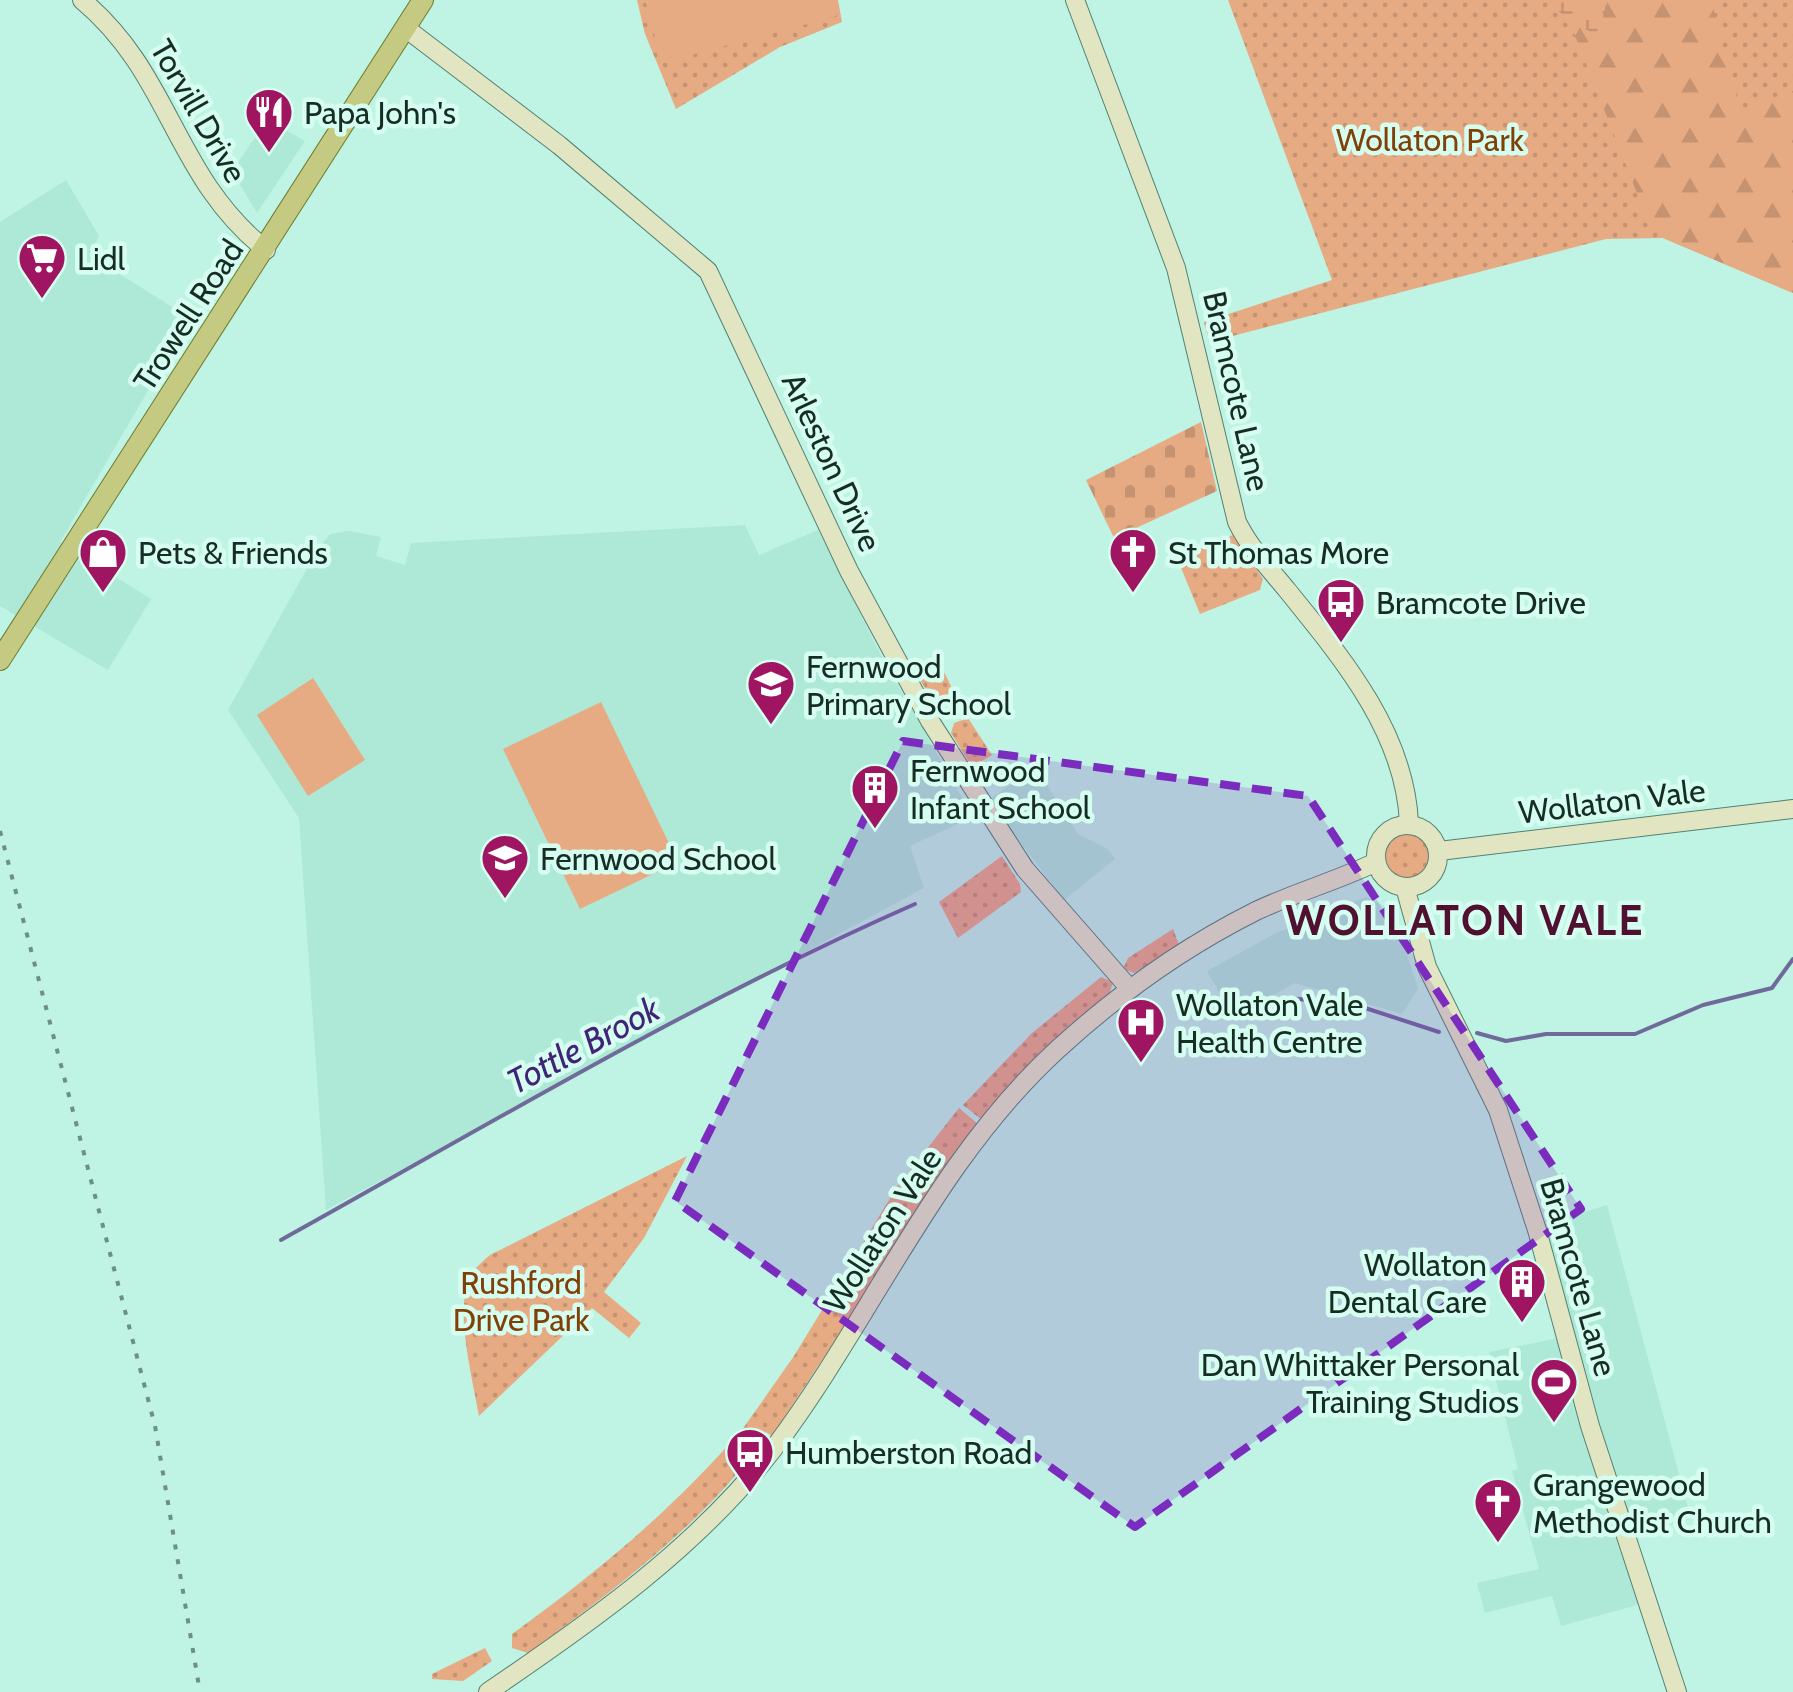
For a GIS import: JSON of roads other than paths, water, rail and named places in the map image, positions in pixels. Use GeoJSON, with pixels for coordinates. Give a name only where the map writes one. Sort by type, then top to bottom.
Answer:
{"type":"FeatureCollection","features":[{"type":"Feature","properties":{"kind":"main road","name":"Trowell Road"},"geometry":{"type":"LineString","coordinates":[[0,660],[408,30],[423,0]]}},
{"type":"Feature","properties":{"kind":"street","name":"Torvill Drive"},"geometry":{"type":"LineString","coordinates":[[82,0],[104,18],[155,85],[188,159],[212,198],[234,224],[266,250]]}},
{"type":"Feature","properties":{"kind":"street","name":"Bramcote Lane"},"geometry":{"type":"LineString","coordinates":[[1075,0],[1176,268],[1237,522],[1255,552],[1376,714],[1403,773],[1409,823]]}},
{"type":"Feature","properties":{"kind":"street","name":"Arleston Drive"},"geometry":{"type":"LineString","coordinates":[[408,30],[544,133],[708,271],[849,570],[930,721],[1025,869],[1130,989]]}},
{"type":"Feature","properties":{"kind":"street","name":"Wollaton Vale"},"geometry":{"type":"LineString","coordinates":[[1439,852],[1793,809]]}},
{"type":"Feature","properties":{"kind":"street"},"geometry":{"type":"LineString","coordinates":[[1374,864],[1386,880],[1405,887],[1429,874],[1439,852],[1432,834],[1409,823]]}},
{"type":"Feature","properties":{"kind":"street","name":"Wollaton Vale"},"geometry":{"type":"LineString","coordinates":[[488,1692],[638,1582],[741,1487],[811,1396],[928,1211],[987,1126],[1056,1050],[1130,989],[1252,913],[1374,864],[1386,839],[1409,823]]}},
{"type":"Feature","properties":{"kind":"street","name":"Bramcote Lane"},"geometry":{"type":"LineString","coordinates":[[1405,887],[1427,967],[1498,1110],[1537,1230],[1590,1426],[1677,1692]]}},
{"type":"Feature","properties":{"kind":"waterway","name":"Tottle Brook"},"geometry":{"type":"LineString","coordinates":[[281,1240],[673,1022],[915,904]]}},
{"type":"Feature","properties":{"kind":"waterway","name":"Tottle Brook"},"geometry":{"type":"LineString","coordinates":[[1477,1033],[1506,1041],[1546,1034],[1635,1034],[1703,1005],[1772,988],[1793,959]]}},
{"type":"Feature","properties":{"kind":"waterway","name":"Tottle Brook"},"geometry":{"type":"LineString","coordinates":[[1289,998],[1356,1005],[1439,1032]]}},
{"type":"Feature","properties":{"kind":"railway"},"geometry":{"type":"LineString","coordinates":[[0,831],[155,1426],[200,1692]]}},
{"type":"Feature","properties":{"kind":"place","name":"Papa John's"},"geometry":{"type":"Point","coordinates":[269,154]}},
{"type":"Feature","properties":{"kind":"place","name":"Lidl"},"geometry":{"type":"Point","coordinates":[42,300]}},
{"type":"Feature","properties":{"kind":"place","name":"Pets & Friends"},"geometry":{"type":"Point","coordinates":[103,594]}},
{"type":"Feature","properties":{"kind":"place","name":"St Thomas More"},"geometry":{"type":"Point","coordinates":[1133,594]}},
{"type":"Feature","properties":{"kind":"place","name":"Bramcote Drive"},"geometry":{"type":"Point","coordinates":[1341,644]}},
{"type":"Feature","properties":{"kind":"place","name":"Fernwood Primary School"},"geometry":{"type":"Point","coordinates":[771,726]}},
{"type":"Feature","properties":{"kind":"place","name":"Fernwood Infant School"},"geometry":{"type":"Point","coordinates":[875,830]}},
{"type":"Feature","properties":{"kind":"place","name":"Fernwood School"},"geometry":{"type":"Point","coordinates":[505,900]}},
{"type":"Feature","properties":{"kind":"place","name":"Wollaton Vale Health Centre"},"geometry":{"type":"Point","coordinates":[1141,1064]}},
{"type":"Feature","properties":{"kind":"place","name":"Wollaton Dental Care"},"geometry":{"type":"Point","coordinates":[1522,1324]}},
{"type":"Feature","properties":{"kind":"place","name":"Dan Whittaker Personal Training Studios"},"geometry":{"type":"Point","coordinates":[1554,1424]}},
{"type":"Feature","properties":{"kind":"place","name":"Humberston Road"},"geometry":{"type":"Point","coordinates":[750,1494]}},
{"type":"Feature","properties":{"kind":"place","name":"Grangewood Methodist Church"},"geometry":{"type":"Point","coordinates":[1498,1544]}},
{"type":"Feature","properties":{"kind":"district","name":"WOLLATON VALE"},"geometry":{"type":"Point","coordinates":[1465,920]}},
{"type":"Feature","properties":{"kind":"park label","name":"Wollaton Park"},"geometry":{"type":"Point","coordinates":[1430,139]}},
{"type":"Feature","properties":{"kind":"park label","name":"Rushford Drive Park"},"geometry":{"type":"Point","coordinates":[521,1300]}}]}
